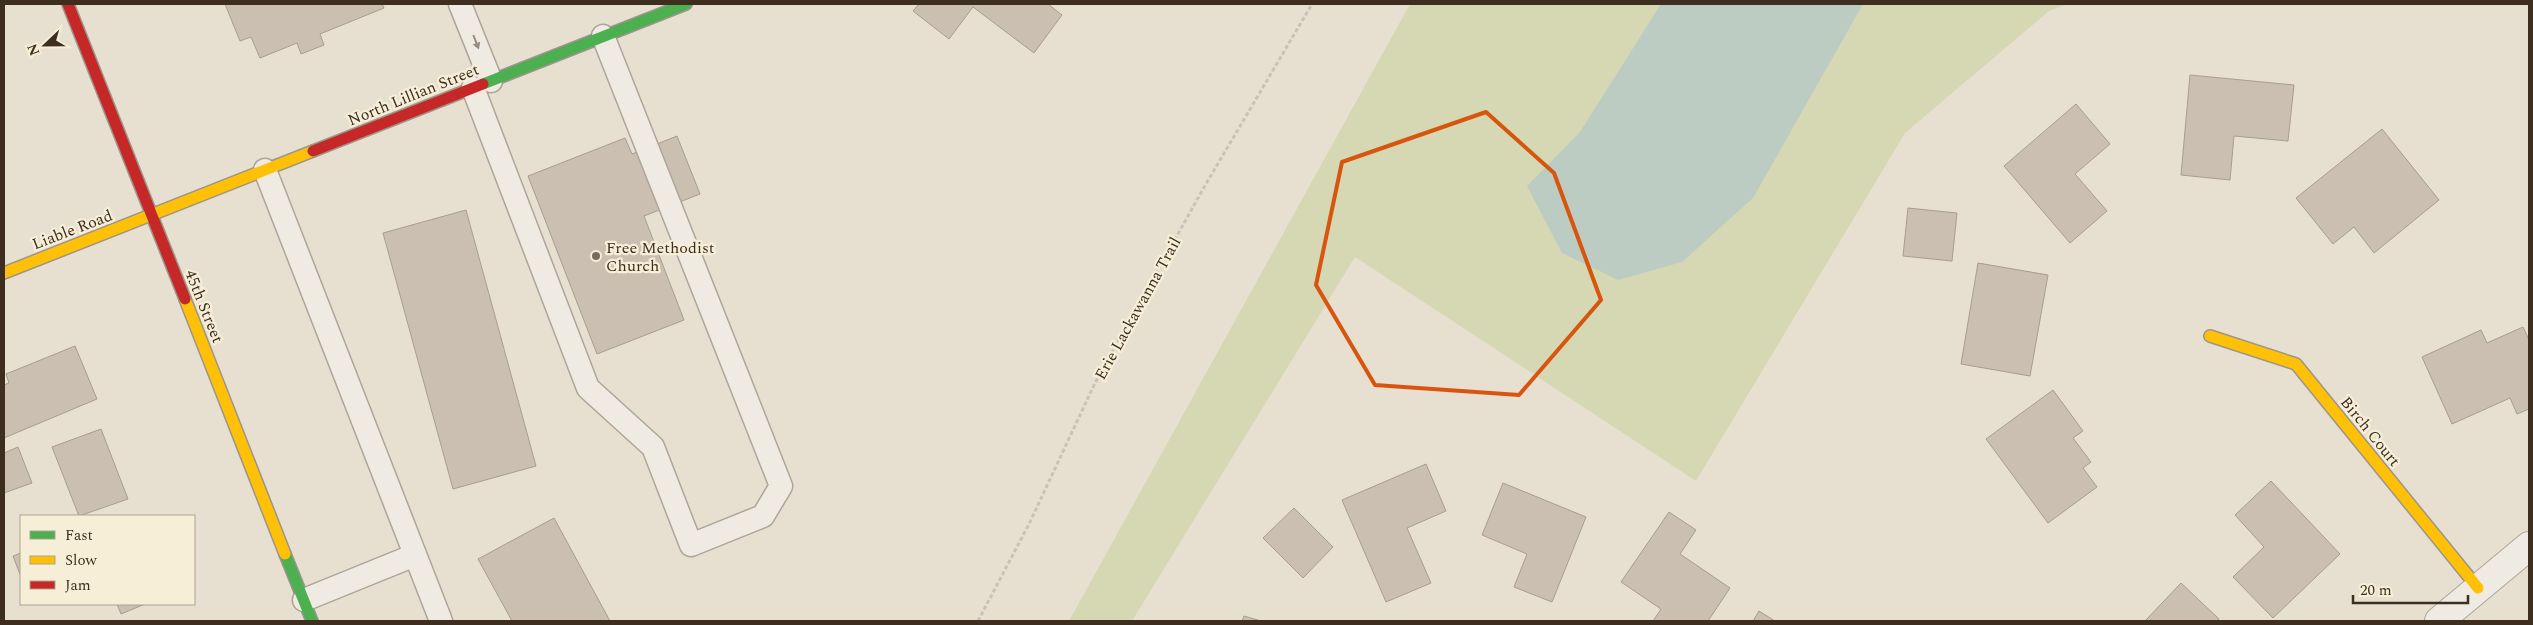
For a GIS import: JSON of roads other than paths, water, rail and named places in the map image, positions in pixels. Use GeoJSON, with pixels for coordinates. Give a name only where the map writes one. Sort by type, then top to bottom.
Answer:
{"type":"FeatureCollection","features":[{"type":"Feature","properties":{"kind":"street","name":"45th Street"},"geometry":{"type":"LineString","coordinates":[[68,4],[312,621]]}},
{"type":"Feature","properties":{"kind":"street","name":"North Lillian Street"},"geometry":{"type":"LineString","coordinates":[[152,215],[686,4]]}},
{"type":"Feature","properties":{"kind":"street","name":"Liable Road"},"geometry":{"type":"LineString","coordinates":[[4,273],[152,215]]}},
{"type":"Feature","properties":{"kind":"street","name":"Birch Court"},"geometry":{"type":"LineString","coordinates":[[2210,336],[2296,364],[2478,588]]}},
{"type":"Feature","properties":{"kind":"street"},"geometry":{"type":"LineString","coordinates":[[2440,621],[2529,546]]}},
{"type":"Feature","properties":{"kind":"lane"},"geometry":{"type":"LineString","coordinates":[[460,4],[482,84],[588,388],[653,447],[691,544],[763,516],[781,486],[603,36]]}},
{"type":"Feature","properties":{"kind":"lane"},"geometry":{"type":"LineString","coordinates":[[265,170],[441,621]]}},
{"type":"Feature","properties":{"kind":"lane"},"geometry":{"type":"LineString","coordinates":[[304,600],[415,555]]}},
{"type":"Feature","properties":{"kind":"place","name":"Free Methodist Church"},"geometry":{"type":"Point","coordinates":[596,256]}}]}
